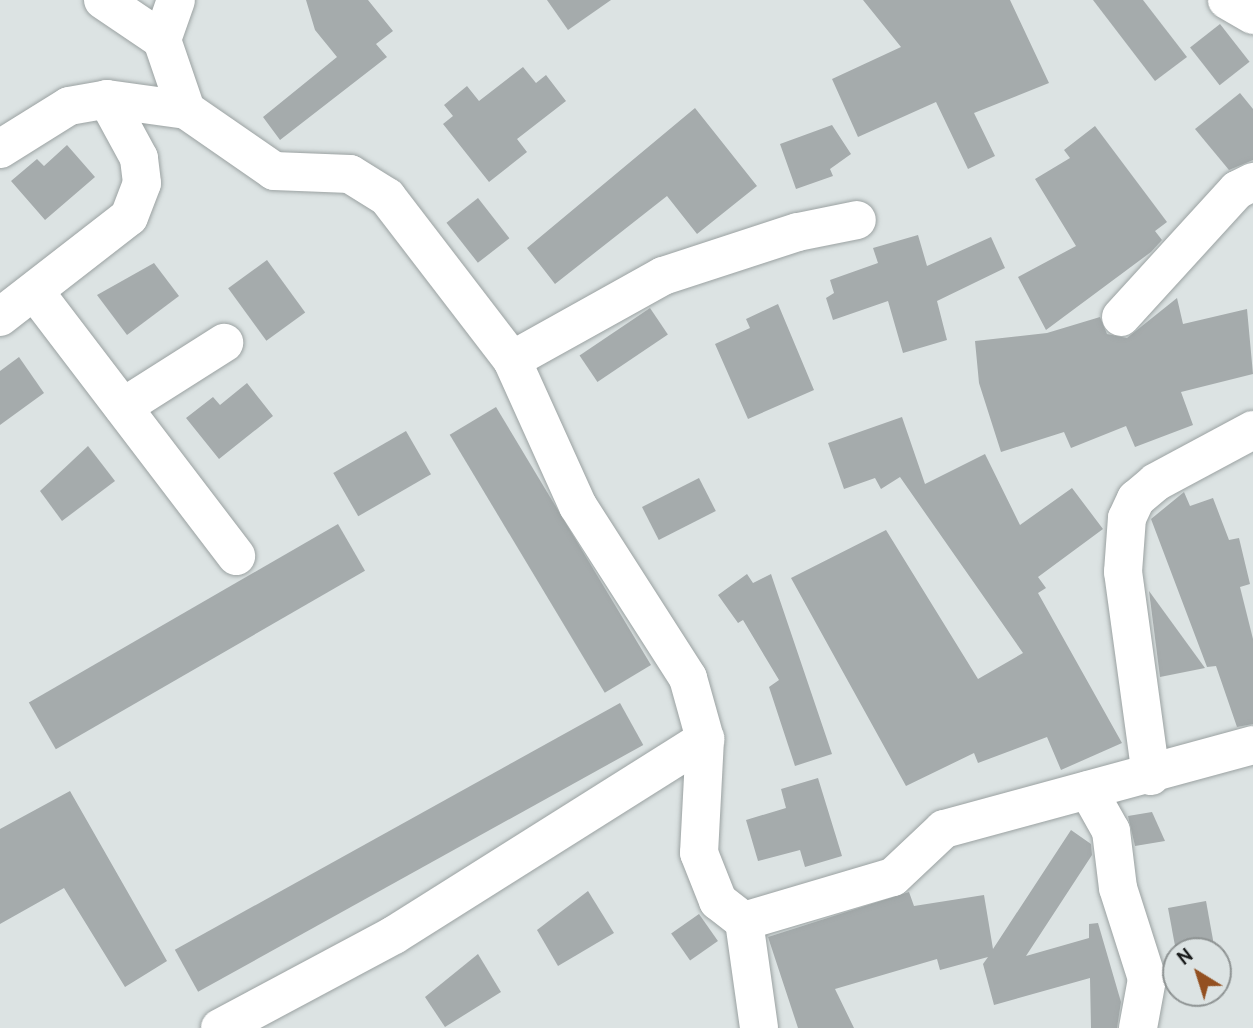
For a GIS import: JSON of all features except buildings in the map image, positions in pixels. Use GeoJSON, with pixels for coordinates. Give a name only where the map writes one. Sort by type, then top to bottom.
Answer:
{"type":"FeatureCollection","features":[{"type":"Feature","properties":{"kind":"street"},"geometry":{"type":"LineString","coordinates":[[103,0],[162,40],[186,110]]}},
{"type":"Feature","properties":{"kind":"street"},"geometry":{"type":"LineString","coordinates":[[162,40],[176,0]]}},
{"type":"Feature","properties":{"kind":"street"},"geometry":{"type":"LineString","coordinates":[[0,317],[129,217],[142,183],[136,147],[107,99]]}},
{"type":"Feature","properties":{"kind":"street"},"geometry":{"type":"LineString","coordinates":[[0,149],[69,106],[107,99],[186,110],[274,171],[350,174],[387,197],[512,360],[578,506],[688,678],[705,739],[699,853],[718,901],[744,921],[759,1028]]}},
{"type":"Feature","properties":{"kind":"street"},"geometry":{"type":"LineString","coordinates":[[1121,317],[1218,210],[1253,182]]}},
{"type":"Feature","properties":{"kind":"street"},"geometry":{"type":"LineString","coordinates":[[512,360],[663,276],[798,232],[858,220]]}},
{"type":"Feature","properties":{"kind":"street"},"geometry":{"type":"LineString","coordinates":[[35,292],[236,555]]}},
{"type":"Feature","properties":{"kind":"street"},"geometry":{"type":"LineString","coordinates":[[123,407],[224,342]]}},
{"type":"Feature","properties":{"kind":"street"},"geometry":{"type":"LineString","coordinates":[[1151,776],[1124,572],[1127,518],[1136,499],[1156,482],[1253,430]]}},
{"type":"Feature","properties":{"kind":"street"},"geometry":{"type":"LineString","coordinates":[[220,1028],[405,928],[705,739]]}},
{"type":"Feature","properties":{"kind":"street"},"geometry":{"type":"LineString","coordinates":[[744,921],[893,877],[944,830],[1088,790],[1151,776],[1253,745]]}},
{"type":"Feature","properties":{"kind":"street"},"geometry":{"type":"LineString","coordinates":[[1088,790],[1111,831],[1118,888],[1147,979],[1138,1028]]}}]}
